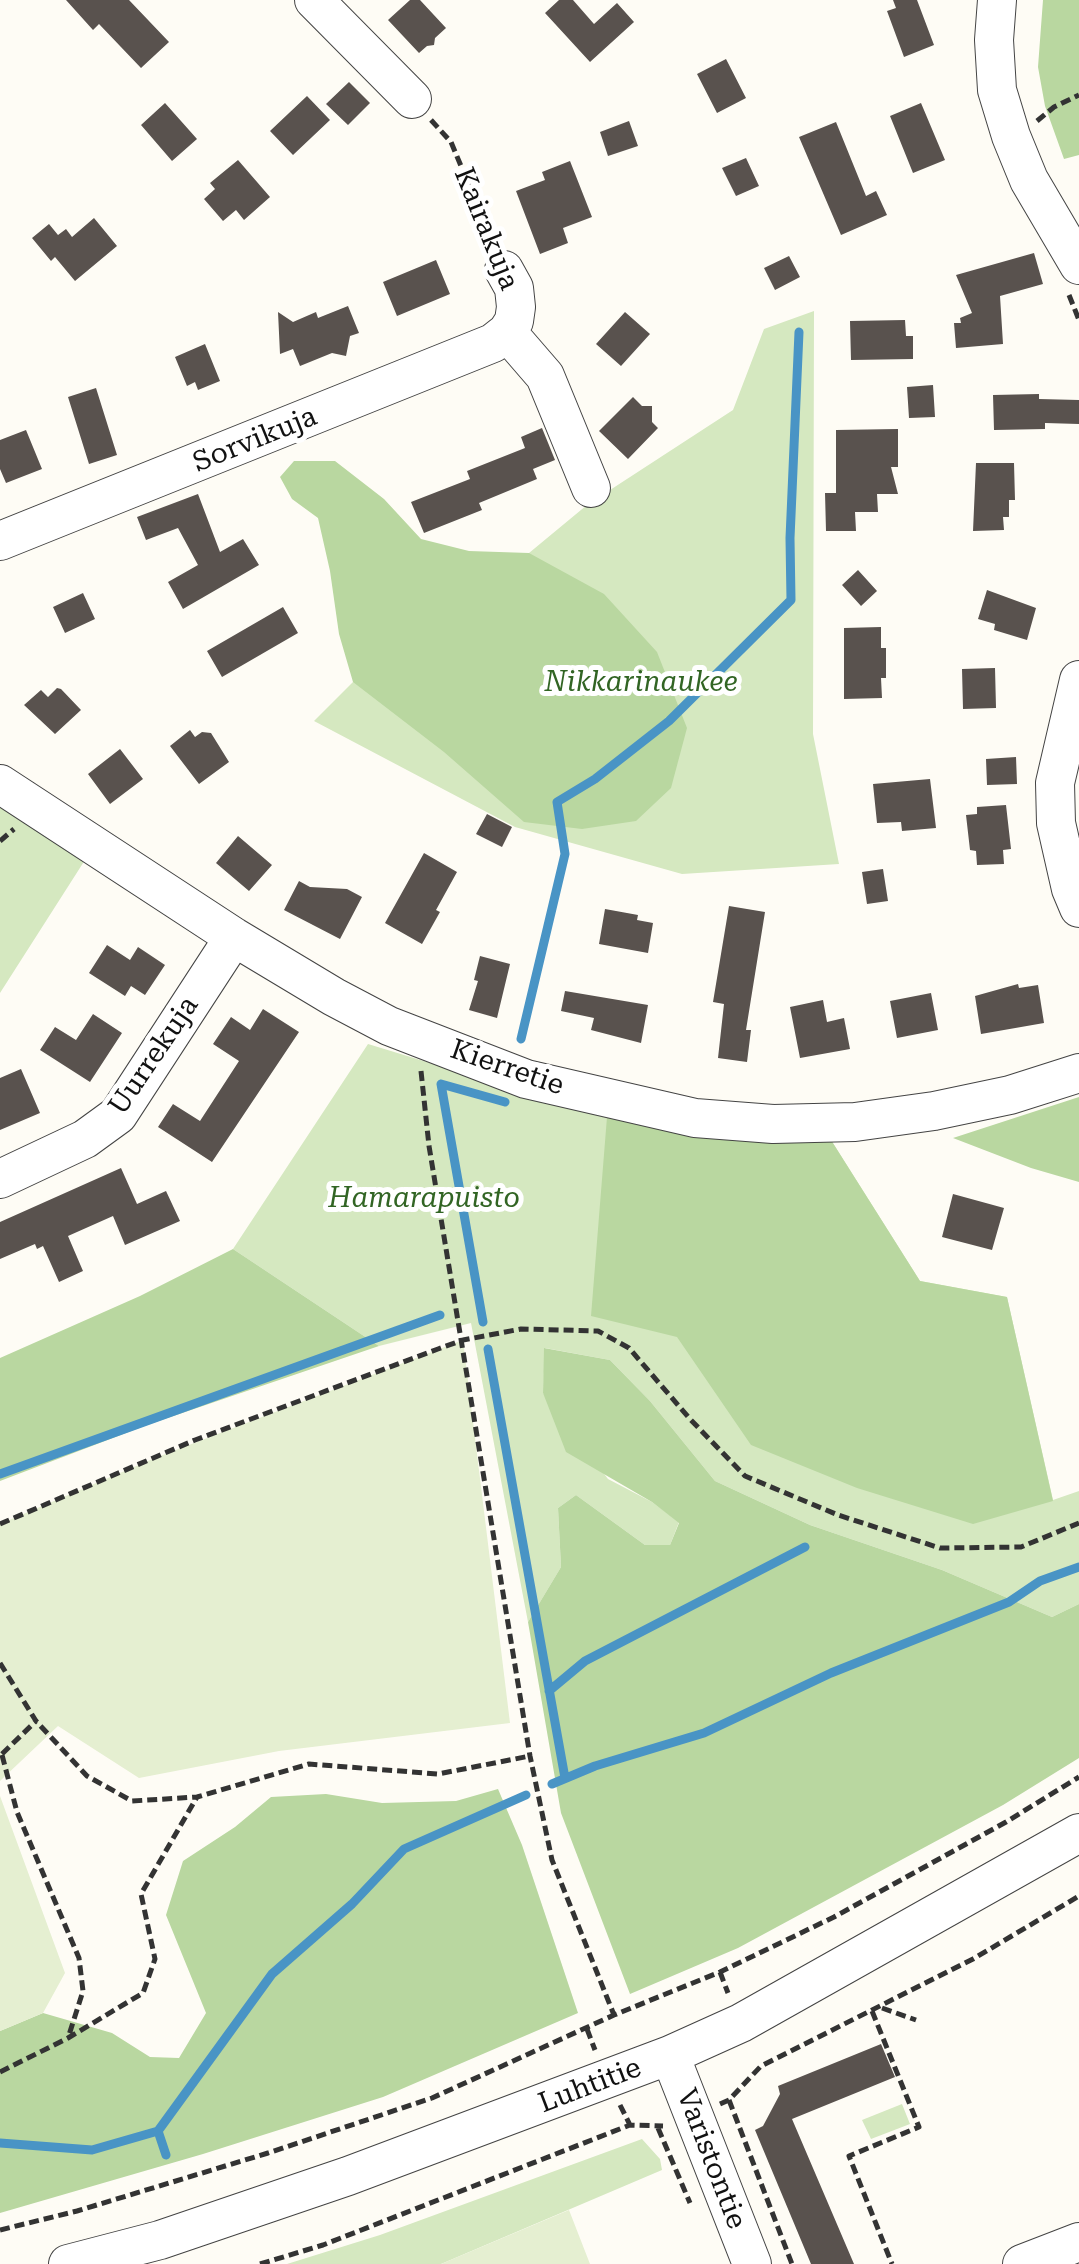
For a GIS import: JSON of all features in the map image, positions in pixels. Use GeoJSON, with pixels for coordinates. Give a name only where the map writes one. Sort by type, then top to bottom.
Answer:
{"type":"FeatureCollection","features":[{"type":"Feature","properties":{"kind":"street"},"geometry":{"type":"LineString","coordinates":[[314,0],[412,100]]}},
{"type":"Feature","properties":{"kind":"street"},"geometry":{"type":"LineString","coordinates":[[997,0],[997,90],[1006,122],[1029,180],[1079,265]]}},
{"type":"Feature","properties":{"kind":"street","name":"Kairakuja"},"geometry":{"type":"LineString","coordinates":[[504,270],[514,288],[516,307],[507,332],[545,376],[591,488]]}},
{"type":"Feature","properties":{"kind":"street","name":"Sorvikuja"},"geometry":{"type":"LineString","coordinates":[[0,541],[493,343],[507,332]]}},
{"type":"Feature","properties":{"kind":"street"},"geometry":{"type":"LineString","coordinates":[[1079,680],[1055,782],[1056,822],[1079,908]]}},
{"type":"Feature","properties":{"kind":"street","name":"Kierretie"},"geometry":{"type":"LineString","coordinates":[[0,784],[234,937],[334,997],[427,1041],[522,1078],[696,1118],[773,1124],[854,1122],[934,1111],[1010,1095],[1079,1072]]}},
{"type":"Feature","properties":{"kind":"street","name":"Uurrekuja"},"geometry":{"type":"LineString","coordinates":[[0,1178],[86,1139],[118,1115],[234,937]]}},
{"type":"Feature","properties":{"kind":"street","name":"Luhtitie"},"geometry":{"type":"LineString","coordinates":[[68,2264],[160,2240],[348,2176],[670,2055],[741,2023],[1079,1832]]}},
{"type":"Feature","properties":{"kind":"street","name":"Varistontie"},"geometry":{"type":"LineString","coordinates":[[670,2055],[752,2264]]}},
{"type":"Feature","properties":{"kind":"street"},"geometry":{"type":"LineString","coordinates":[[1022,2264],[1079,2242]]}},
{"type":"Feature","properties":{"kind":"path"},"geometry":{"type":"LineString","coordinates":[[1030,126],[1054,107],[1079,95]]}},
{"type":"Feature","properties":{"kind":"path","name":"Kairakuja"},"geometry":{"type":"LineString","coordinates":[[412,100],[451,142],[504,270]]}},
{"type":"Feature","properties":{"kind":"path"},"geometry":{"type":"LineString","coordinates":[[427,1041],[420,1058],[429,1146],[530,1756],[552,1860],[614,2015]]}},
{"type":"Feature","properties":{"kind":"path"},"geometry":{"type":"LineString","coordinates":[[0,1524],[195,1440],[463,1340],[520,1329],[598,1331],[630,1348],[745,1476],[838,1516],[940,1548],[1021,1547],[1079,1523]]}},
{"type":"Feature","properties":{"kind":"path"},"geometry":{"type":"LineString","coordinates":[[0,1663],[36,1721],[87,1776],[132,1801],[197,1797],[308,1764],[438,1774],[530,1756]]}},
{"type":"Feature","properties":{"kind":"path"},"geometry":{"type":"LineString","coordinates":[[36,1721],[1,1756],[17,1812],[78,1958],[83,1992],[68,2038]]}},
{"type":"Feature","properties":{"kind":"path"},"geometry":{"type":"LineString","coordinates":[[0,2230],[268,2153],[432,2098],[614,2015],[720,1972],[834,1917],[1079,1777]]}},
{"type":"Feature","properties":{"kind":"path"},"geometry":{"type":"LineString","coordinates":[[0,2072],[68,2038],[143,1993],[155,1959],[141,1894],[197,1797]]}},
{"type":"Feature","properties":{"kind":"path"},"geometry":{"type":"LineString","coordinates":[[260,2264],[323,2245],[630,2125],[658,2128],[729,2100],[762,2066],[973,1959],[1079,1896]]}},
{"type":"Feature","properties":{"kind":"path"},"geometry":{"type":"LineString","coordinates":[[876,2009],[916,2020]]}},
{"type":"Feature","properties":{"kind":"path"},"geometry":{"type":"LineString","coordinates":[[876,2009],[919,2127],[849,2156],[892,2264]]}},
{"type":"Feature","properties":{"kind":"path"},"geometry":{"type":"LineString","coordinates":[[729,2100],[792,2264]]}},
{"type":"Feature","properties":{"kind":"path"},"geometry":{"type":"LineString","coordinates":[[658,2128],[695,2213]]}},
{"type":"Feature","properties":{"kind":"green space"},"geometry":{"type":"Polygon","coordinates":[[[1043,0],[1079,0],[1079,155],[1064,159],[1045,106],[1038,67],[1043,0]]]}},
{"type":"Feature","properties":{"kind":"green space","name":"Nikkarinaukee"},"geometry":{"type":"Polygon","coordinates":[[[814,311],[813,734],[839,864],[682,874],[515,827],[314,721],[353,682],[529,553],[587,505],[733,410],[764,329],[814,311]]]}},
{"type":"Feature","properties":{"kind":"green space"},"geometry":{"type":"Polygon","coordinates":[[[294,461],[335,461],[384,499],[421,539],[469,551],[529,553],[604,594],[657,652],[687,728],[671,788],[636,821],[582,829],[524,822],[444,752],[353,682],[339,634],[318,518],[292,499],[280,477],[294,461]]]}},
{"type":"Feature","properties":{"kind":"green space"},"geometry":{"type":"Polygon","coordinates":[[[0,803],[85,860],[0,993],[0,803]]]}},
{"type":"Feature","properties":{"kind":"green space","name":"Hamarapuisto"},"geometry":{"type":"Polygon","coordinates":[[[368,1044],[607,1117],[831,1140],[920,1281],[1007,1297],[1053,1500],[1079,1491],[1079,1604],[1052,1617],[942,1570],[810,1525],[715,1481],[650,1401],[610,1360],[545,1348],[543,1393],[608,1479],[652,1502],[679,1522],[670,1545],[645,1545],[576,1495],[558,1508],[561,1567],[528,1622],[471,1323],[379,1346],[233,1249],[368,1044]]]}},
{"type":"Feature","properties":{"kind":"green space"},"geometry":{"type":"Polygon","coordinates":[[[1079,1097],[1079,1182],[953,1138],[1079,1097]]]}},
{"type":"Feature","properties":{"kind":"green space"},"geometry":{"type":"Polygon","coordinates":[[[607,1117],[831,1140],[920,1281],[1007,1297],[1053,1501],[973,1524],[857,1488],[751,1445],[677,1337],[591,1316],[607,1117]]]}},
{"type":"Feature","properties":{"kind":"green space"},"geometry":{"type":"Polygon","coordinates":[[[233,1249],[379,1346],[147,1425],[0,1481],[0,1358],[140,1296],[233,1249]]]}},
{"type":"Feature","properties":{"kind":"green space"},"geometry":{"type":"Polygon","coordinates":[[[463,1340],[510,1723],[279,1751],[139,1778],[58,1726],[0,1781],[0,1524],[155,1458],[463,1340]]]}},
{"type":"Feature","properties":{"kind":"green space"},"geometry":{"type":"Polygon","coordinates":[[[544,1348],[610,1360],[650,1401],[715,1481],[810,1525],[942,1570],[1052,1617],[1079,1604],[1079,1758],[1003,1805],[738,1948],[630,1994],[561,1813],[528,1622],[561,1567],[558,1508],[576,1495],[645,1545],[670,1545],[679,1523],[652,1502],[566,1452],[543,1393],[544,1348]]]}},
{"type":"Feature","properties":{"kind":"green space"},"geometry":{"type":"Polygon","coordinates":[[[498,1789],[522,1845],[578,2013],[383,2097],[0,2213],[0,2031],[43,2013],[112,2033],[150,2057],[179,2058],[206,2013],[166,1915],[183,1861],[235,1827],[271,1797],[326,1794],[382,1803],[456,1801],[498,1789]]]}},
{"type":"Feature","properties":{"kind":"green space"},"geometry":{"type":"Polygon","coordinates":[[[0,1796],[65,1973],[43,2013],[0,2031],[0,1796]]]}},
{"type":"Feature","properties":{"kind":"green space"},"geometry":{"type":"Polygon","coordinates":[[[902,2104],[910,2124],[871,2139],[862,2120],[902,2104]]]}},
{"type":"Feature","properties":{"kind":"green space"},"geometry":{"type":"Polygon","coordinates":[[[642,2139],[660,2159],[662,2170],[441,2264],[287,2264],[380,2235],[642,2139]]]}},
{"type":"Feature","properties":{"kind":"green space"},"geometry":{"type":"Polygon","coordinates":[[[569,2210],[590,2264],[441,2264],[569,2210]]]}},
{"type":"Feature","properties":{"kind":"building"},"geometry":{"type":"Polygon","coordinates":[[[66,0],[129,0],[169,42],[141,68],[99,24],[93,30],[66,0]]]}},
{"type":"Feature","properties":{"kind":"building"},"geometry":{"type":"Polygon","coordinates":[[[410,0],[420,0],[446,28],[435,38],[434,45],[419,53],[388,20],[410,0]]]}},
{"type":"Feature","properties":{"kind":"building"},"geometry":{"type":"Polygon","coordinates":[[[559,0],[573,0],[594,24],[617,3],[634,22],[590,62],[545,13],[559,0]]]}},
{"type":"Feature","properties":{"kind":"building"},"geometry":{"type":"Polygon","coordinates":[[[893,0],[917,0],[934,45],[904,57],[887,11],[896,8],[893,0]]]}},
{"type":"Feature","properties":{"kind":"building"},"geometry":{"type":"Polygon","coordinates":[[[726,59],[746,98],[717,113],[697,74],[726,59]]]}},
{"type":"Feature","properties":{"kind":"building"},"geometry":{"type":"Polygon","coordinates":[[[349,82],[370,103],[348,125],[326,104],[349,82]]]}},
{"type":"Feature","properties":{"kind":"building"},"geometry":{"type":"Polygon","coordinates":[[[307,96],[330,120],[293,155],[270,131],[307,96]]]}},
{"type":"Feature","properties":{"kind":"building"},"geometry":{"type":"Polygon","coordinates":[[[165,103],[197,139],[172,161],[141,125],[165,103]]]}},
{"type":"Feature","properties":{"kind":"building"},"geometry":{"type":"Polygon","coordinates":[[[921,103],[945,160],[913,173],[890,116],[921,103]]]}},
{"type":"Feature","properties":{"kind":"building"},"geometry":{"type":"Polygon","coordinates":[[[629,121],[638,146],[608,156],[600,132],[629,121]]]}},
{"type":"Feature","properties":{"kind":"building"},"geometry":{"type":"Polygon","coordinates":[[[836,122],[866,196],[876,191],[887,215],[841,235],[799,137],[836,122]]]}},
{"type":"Feature","properties":{"kind":"building"},"geometry":{"type":"Polygon","coordinates":[[[746,158],[759,186],[736,196],[722,168],[746,158]]]}},
{"type":"Feature","properties":{"kind":"building"},"geometry":{"type":"Polygon","coordinates":[[[238,160],[270,197],[244,220],[236,210],[223,221],[204,199],[215,189],[210,183],[238,160]]]}},
{"type":"Feature","properties":{"kind":"building"},"geometry":{"type":"Polygon","coordinates":[[[570,161],[592,217],[563,228],[568,243],[540,254],[516,191],[545,180],[542,172],[570,161]]]}},
{"type":"Feature","properties":{"kind":"building"},"geometry":{"type":"Polygon","coordinates":[[[94,218],[117,246],[75,281],[32,238],[49,224],[58,235],[66,229],[72,237],[94,218]]]}},
{"type":"Feature","properties":{"kind":"building"},"geometry":{"type":"Polygon","coordinates":[[[1034,253],[1043,284],[1000,296],[1003,344],[956,348],[954,323],[961,323],[960,318],[972,313],[956,275],[1034,253]]]}},
{"type":"Feature","properties":{"kind":"building"},"geometry":{"type":"Polygon","coordinates":[[[789,256],[800,277],[775,290],[764,268],[789,256]]]}},
{"type":"Feature","properties":{"kind":"building"},"geometry":{"type":"Polygon","coordinates":[[[436,260],[450,294],[397,316],[383,282],[436,260]]]}},
{"type":"Feature","properties":{"kind":"building"},"geometry":{"type":"Polygon","coordinates":[[[348,306],[359,333],[350,336],[346,356],[332,353],[300,366],[293,349],[280,354],[278,312],[293,322],[316,312],[318,318],[348,306]]]}},
{"type":"Feature","properties":{"kind":"building"},"geometry":{"type":"Polygon","coordinates":[[[625,312],[650,334],[621,366],[596,344],[625,312]]]}},
{"type":"Feature","properties":{"kind":"building"},"geometry":{"type":"Polygon","coordinates":[[[905,320],[906,336],[913,336],[913,359],[851,360],[850,321],[905,320]]]}},
{"type":"Feature","properties":{"kind":"building"},"geometry":{"type":"Polygon","coordinates":[[[205,344],[220,381],[198,390],[195,382],[187,386],[175,357],[205,344]]]}},
{"type":"Feature","properties":{"kind":"building"},"geometry":{"type":"Polygon","coordinates":[[[933,385],[935,417],[909,418],[907,387],[933,385]]]}},
{"type":"Feature","properties":{"kind":"building"},"geometry":{"type":"Polygon","coordinates":[[[96,388],[117,455],[89,464],[68,397],[96,388]]]}},
{"type":"Feature","properties":{"kind":"building"},"geometry":{"type":"Polygon","coordinates":[[[1039,394],[1039,399],[1079,400],[1079,424],[1045,423],[1045,429],[994,430],[993,395],[1039,394]]]}},
{"type":"Feature","properties":{"kind":"building"},"geometry":{"type":"Polygon","coordinates":[[[633,397],[642,406],[652,406],[652,422],[658,428],[628,459],[599,431],[633,397]]]}},
{"type":"Feature","properties":{"kind":"building"},"geometry":{"type":"Polygon","coordinates":[[[542,428],[555,460],[533,469],[537,479],[479,503],[482,510],[424,533],[411,502],[470,479],[467,471],[525,448],[521,437],[542,428]]]}},
{"type":"Feature","properties":{"kind":"building"},"geometry":{"type":"Polygon","coordinates":[[[898,429],[898,467],[891,467],[898,494],[877,494],[878,512],[855,512],[856,531],[826,531],[825,493],[836,493],[836,430],[898,429]]]}},
{"type":"Feature","properties":{"kind":"building"},"geometry":{"type":"Polygon","coordinates":[[[26,430],[42,469],[6,483],[0,469],[0,440],[26,430]]]}},
{"type":"Feature","properties":{"kind":"building"},"geometry":{"type":"Polygon","coordinates":[[[976,463],[1014,463],[1015,500],[1009,500],[1009,517],[1003,517],[1004,530],[973,531],[976,463]]]}},
{"type":"Feature","properties":{"kind":"building"},"geometry":{"type":"Polygon","coordinates":[[[198,494],[220,552],[243,539],[259,565],[183,609],[168,582],[198,565],[178,528],[146,540],[137,517],[198,494]]]}},
{"type":"Feature","properties":{"kind":"building"},"geometry":{"type":"Polygon","coordinates":[[[858,570],[877,591],[861,606],[842,585],[858,570]]]}},
{"type":"Feature","properties":{"kind":"building"},"geometry":{"type":"Polygon","coordinates":[[[987,590],[1036,608],[1027,640],[994,630],[995,624],[978,619],[987,590]]]}},
{"type":"Feature","properties":{"kind":"building"},"geometry":{"type":"Polygon","coordinates":[[[83,593],[95,619],[65,633],[53,607],[83,593]]]}},
{"type":"Feature","properties":{"kind":"building"},"geometry":{"type":"Polygon","coordinates":[[[283,607],[298,633],[222,677],[207,651],[283,607]]]}},
{"type":"Feature","properties":{"kind":"building"},"geometry":{"type":"Polygon","coordinates":[[[881,627],[881,648],[886,648],[882,698],[844,699],[844,628],[881,627]]]}},
{"type":"Feature","properties":{"kind":"building"},"geometry":{"type":"Polygon","coordinates":[[[995,668],[996,708],[963,709],[962,669],[995,668]]]}},
{"type":"Feature","properties":{"kind":"building"},"geometry":{"type":"Polygon","coordinates":[[[57,688],[81,710],[55,734],[24,705],[41,690],[48,697],[57,688]]]}},
{"type":"Feature","properties":{"kind":"building"},"geometry":{"type":"Polygon","coordinates":[[[190,730],[195,737],[202,732],[211,733],[229,762],[199,784],[170,746],[190,730]]]}},
{"type":"Feature","properties":{"kind":"building"},"geometry":{"type":"Polygon","coordinates":[[[120,749],[143,779],[110,804],[88,774],[120,749]]]}},
{"type":"Feature","properties":{"kind":"building"},"geometry":{"type":"Polygon","coordinates":[[[1016,757],[1017,784],[987,785],[986,759],[1016,757]]]}},
{"type":"Feature","properties":{"kind":"building"},"geometry":{"type":"Polygon","coordinates":[[[930,779],[936,828],[902,831],[901,822],[877,823],[873,784],[930,779]]]}},
{"type":"Feature","properties":{"kind":"building"},"geometry":{"type":"Polygon","coordinates":[[[1006,805],[1011,849],[1003,850],[1004,864],[977,865],[976,851],[970,850],[966,815],[977,814],[977,807],[1006,805]]]}},
{"type":"Feature","properties":{"kind":"building"},"geometry":{"type":"Polygon","coordinates":[[[487,814],[512,827],[502,847],[476,834],[487,814]]]}},
{"type":"Feature","properties":{"kind":"building"},"geometry":{"type":"Polygon","coordinates":[[[238,836],[272,865],[249,891],[216,863],[238,836]]]}},
{"type":"Feature","properties":{"kind":"building"},"geometry":{"type":"Polygon","coordinates":[[[424,853],[457,872],[422,944],[385,923],[424,853]]]}},
{"type":"Feature","properties":{"kind":"building"},"geometry":{"type":"Polygon","coordinates":[[[883,869],[888,901],[867,904],[862,872],[883,869]]]}},
{"type":"Feature","properties":{"kind":"building"},"geometry":{"type":"Polygon","coordinates":[[[299,881],[310,887],[347,889],[362,897],[340,939],[284,910],[299,881]]]}},
{"type":"Feature","properties":{"kind":"building"},"geometry":{"type":"Polygon","coordinates":[[[729,906],[765,912],[746,1030],[751,1030],[747,1062],[718,1058],[724,1004],[713,1002],[729,906]]]}},
{"type":"Feature","properties":{"kind":"building"},"geometry":{"type":"Polygon","coordinates":[[[605,909],[638,915],[637,920],[653,923],[648,953],[599,944],[605,909]]]}},
{"type":"Feature","properties":{"kind":"building"},"geometry":{"type":"Polygon","coordinates":[[[107,945],[130,960],[138,947],[165,965],[145,995],[131,986],[125,996],[89,973],[107,945]]]}},
{"type":"Feature","properties":{"kind":"building"},"geometry":{"type":"Polygon","coordinates":[[[480,956],[510,964],[497,1018],[469,1010],[478,981],[474,980],[480,956]]]}},
{"type":"Feature","properties":{"kind":"building"},"geometry":{"type":"Polygon","coordinates":[[[1018,984],[1019,988],[1038,985],[1044,1023],[981,1034],[975,996],[1018,984]]]}},
{"type":"Feature","properties":{"kind":"building"},"geometry":{"type":"Polygon","coordinates":[[[565,991],[648,1005],[641,1043],[591,1030],[594,1018],[561,1011],[565,991]]]}},
{"type":"Feature","properties":{"kind":"building"},"geometry":{"type":"Polygon","coordinates":[[[931,993],[938,1030],[897,1038],[890,1001],[931,993]]]}},
{"type":"Feature","properties":{"kind":"building"},"geometry":{"type":"Polygon","coordinates":[[[823,1000],[827,1022],[844,1018],[850,1049],[800,1058],[790,1007],[823,1000]]]}},
{"type":"Feature","properties":{"kind":"building"},"geometry":{"type":"Polygon","coordinates":[[[263,1009],[299,1032],[212,1162],[158,1127],[173,1104],[200,1121],[239,1061],[213,1044],[231,1017],[250,1030],[263,1009]]]}},
{"type":"Feature","properties":{"kind":"building"},"geometry":{"type":"Polygon","coordinates":[[[93,1014],[122,1033],[90,1082],[40,1050],[55,1027],[76,1040],[93,1014]]]}},
{"type":"Feature","properties":{"kind":"building"},"geometry":{"type":"Polygon","coordinates":[[[21,1069],[40,1113],[0,1130],[0,1078],[21,1069]]]}},
{"type":"Feature","properties":{"kind":"building"},"geometry":{"type":"Polygon","coordinates":[[[121,1168],[137,1204],[166,1191],[180,1221],[125,1245],[113,1216],[68,1236],[83,1271],[59,1282],[43,1246],[37,1249],[35,1244],[0,1259],[0,1222],[121,1168]]]}},
{"type":"Feature","properties":{"kind":"building"},"geometry":{"type":"Polygon","coordinates":[[[953,1194],[1004,1208],[992,1250],[942,1237],[953,1194]]]}},
{"type":"Feature","properties":{"kind":"building"},"geometry":{"type":"Polygon","coordinates":[[[881,2044],[895,2077],[792,2119],[854,2264],[811,2264],[755,2130],[763,2126],[780,2094],[778,2086],[881,2044]]]}},
{"type":"Feature","properties":{"kind":"waterway"},"geometry":{"type":"LineString","coordinates":[[521,1039],[565,854],[557,802],[595,779],[669,721],[791,600],[799,332]]}},
{"type":"Feature","properties":{"kind":"waterway"},"geometry":{"type":"LineString","coordinates":[[483,1322],[441,1084],[505,1102]]}},
{"type":"Feature","properties":{"kind":"waterway"},"geometry":{"type":"LineString","coordinates":[[0,1474],[440,1315]]}},
{"type":"Feature","properties":{"kind":"waterway"},"geometry":{"type":"LineString","coordinates":[[488,1349],[565,1778]]}},
{"type":"Feature","properties":{"kind":"waterway"},"geometry":{"type":"LineString","coordinates":[[549,1691],[585,1661],[805,1547]]}},
{"type":"Feature","properties":{"kind":"waterway"},"geometry":{"type":"LineString","coordinates":[[552,1784],[595,1766],[704,1733],[831,1673],[1009,1602],[1040,1581],[1079,1567]]}},
{"type":"Feature","properties":{"kind":"waterway"},"geometry":{"type":"LineString","coordinates":[[158,2131],[272,1974],[352,1904],[404,1849],[526,1795]]}},
{"type":"Feature","properties":{"kind":"waterway"},"geometry":{"type":"LineString","coordinates":[[158,2131],[166,2155]]}},
{"type":"Feature","properties":{"kind":"waterway"},"geometry":{"type":"LineString","coordinates":[[0,2143],[92,2150],[158,2131]]}}]}
